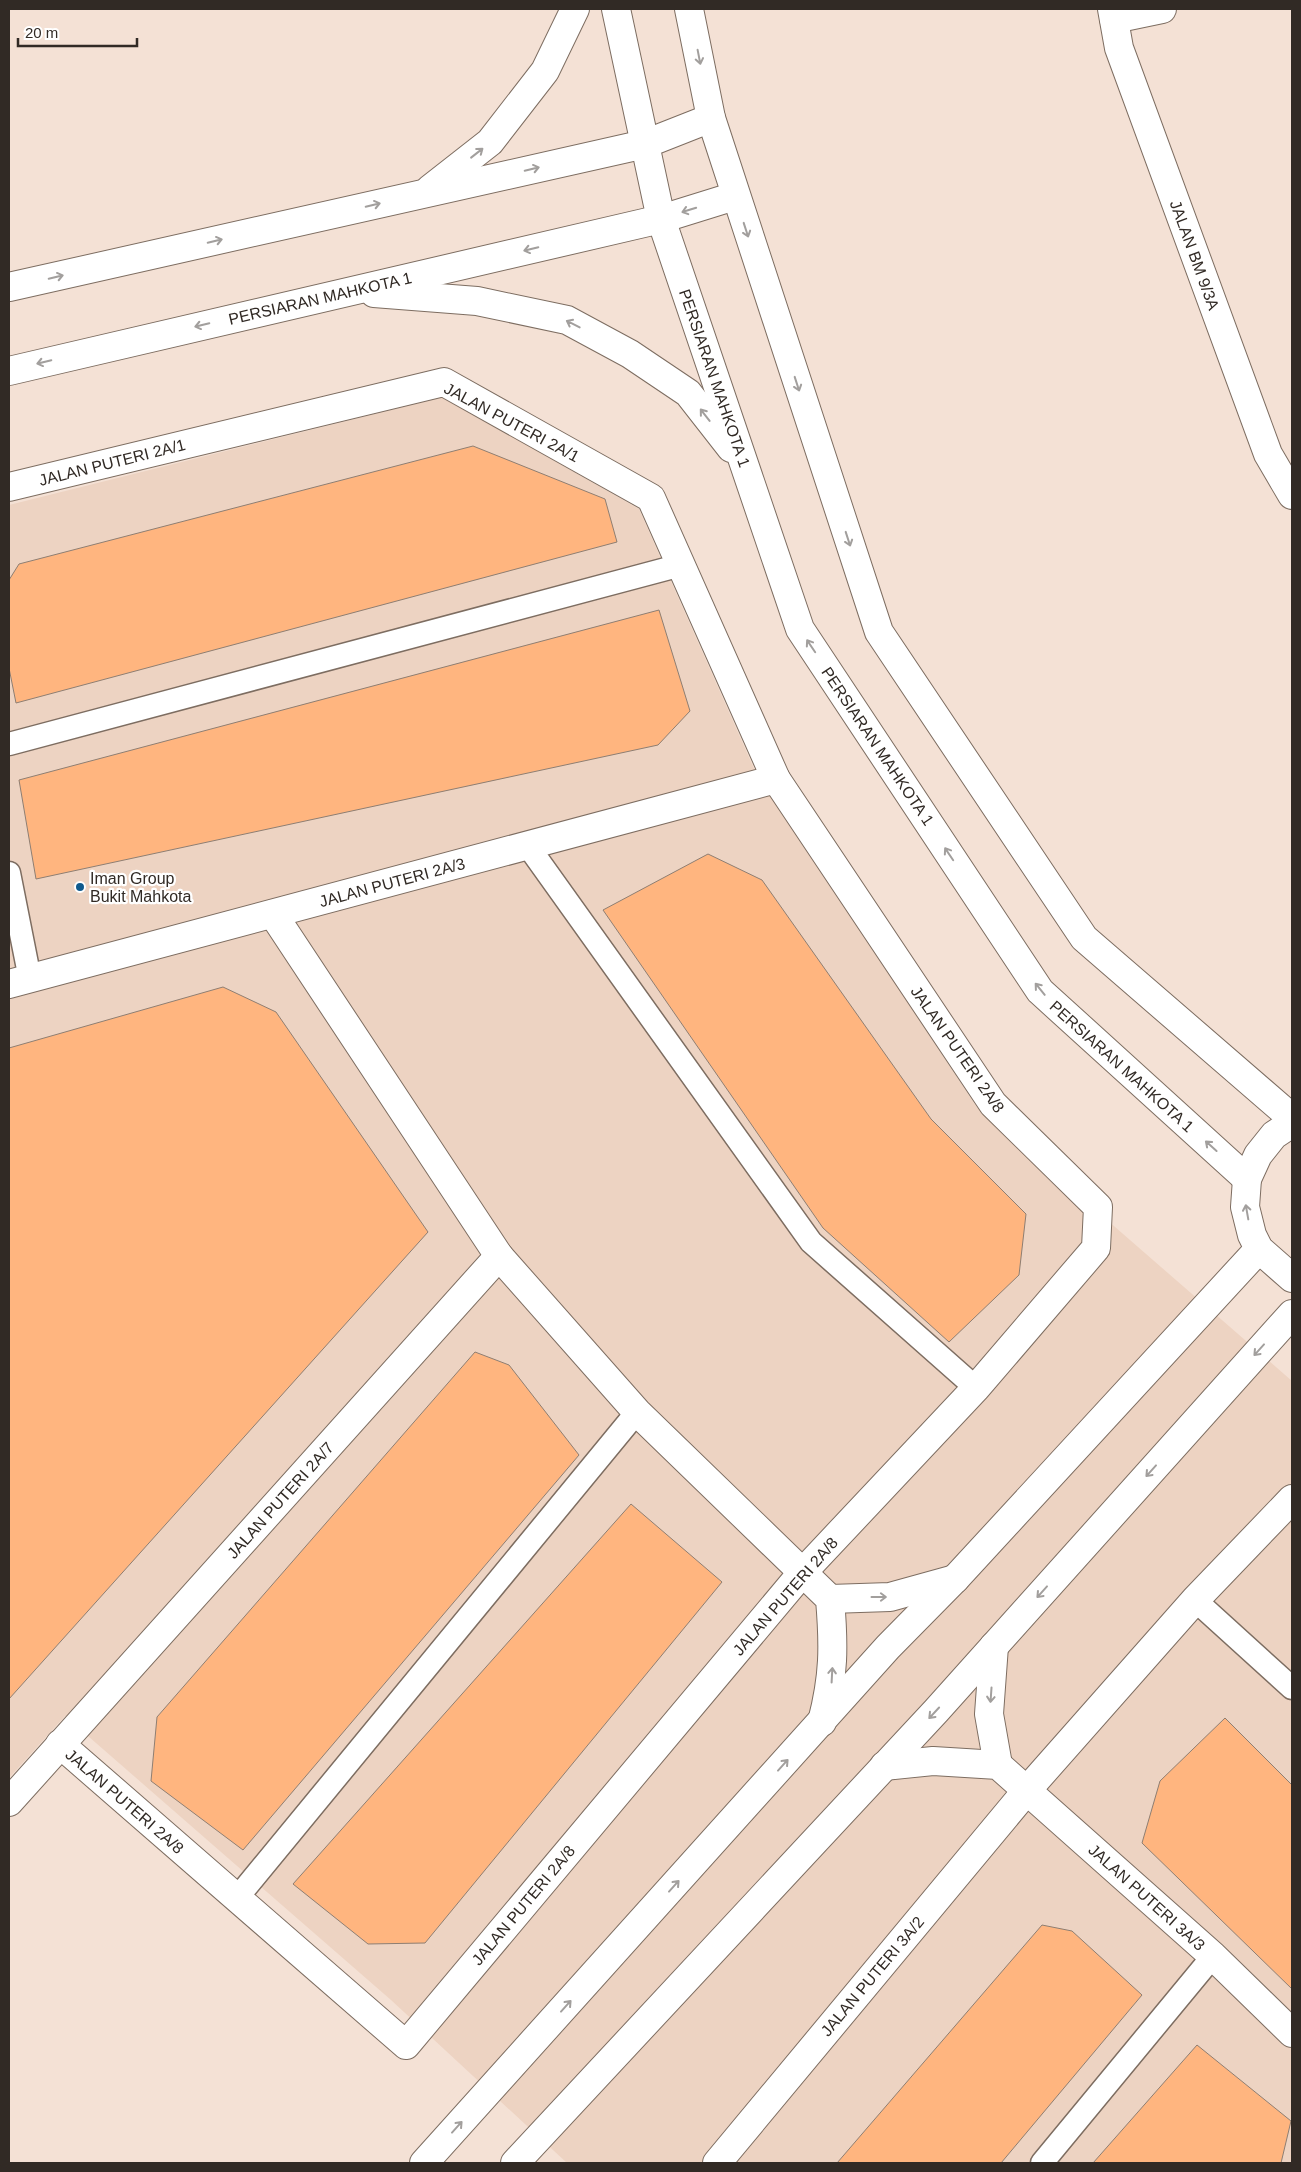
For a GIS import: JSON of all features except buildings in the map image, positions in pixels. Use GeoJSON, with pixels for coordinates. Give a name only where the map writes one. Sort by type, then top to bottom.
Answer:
{"type":"FeatureCollection","features":[{"type":"Feature","properties":{"kind":"street"},"geometry":{"type":"LineString","coordinates":[[425,193],[490,142],[545,71],[575,9]]}},
{"type":"Feature","properties":{"kind":"street","name":"PERSIARAN MAHKOTA 1"},"geometry":{"type":"LineString","coordinates":[[616,9],[661,219],[800,629],[1040,991],[1247,1179]]}},
{"type":"Feature","properties":{"kind":"street"},"geometry":{"type":"LineString","coordinates":[[689,9],[711,118],[879,632],[1084,938],[1292,1118]]}},
{"type":"Feature","properties":{"kind":"street"},"geometry":{"type":"LineString","coordinates":[[1113,14],[1162,9]]}},
{"type":"Feature","properties":{"kind":"street","name":"JALAN BM 9/3A"},"geometry":{"type":"LineString","coordinates":[[1113,14],[1119,48],[1268,454],[1292,495]]}},
{"type":"Feature","properties":{"kind":"street"},"geometry":{"type":"LineString","coordinates":[[9,287],[644,144],[711,118]]}},
{"type":"Feature","properties":{"kind":"street","name":"PERSIARAN MAHKOTA 1"},"geometry":{"type":"LineString","coordinates":[[9,371],[661,219],[735,196]]}},
{"type":"Feature","properties":{"kind":"street"},"geometry":{"type":"LineString","coordinates":[[347,292],[476,301],[567,320],[630,354],[688,393],[746,467]]}},
{"type":"Feature","properties":{"kind":"street","name":"JALAN PUTERI 2A/1"},"geometry":{"type":"LineString","coordinates":[[9,487],[444,382],[651,498],[776,779]]}},
{"type":"Feature","properties":{"kind":"street","name":"JALAN PUTERI 2A/3"},"geometry":{"type":"LineString","coordinates":[[19,982],[776,779]]}},
{"type":"Feature","properties":{"kind":"street","name":"JALAN PUTERI 2A/8"},"geometry":{"type":"LineString","coordinates":[[60,1744],[406,2045],[802,1573],[976,1388],[1096,1248],[1098,1206],[993,1104],[776,779]]}},
{"type":"Feature","properties":{"kind":"street"},"geometry":{"type":"LineString","coordinates":[[273,914],[499,1256],[637,1412],[830,1599],[833,1640],[831,1687],[822,1722]]}},
{"type":"Feature","properties":{"kind":"street"},"geometry":{"type":"LineString","coordinates":[[1292,1123],[1274,1135],[1263,1148],[1247,1179],[1245,1207],[1252,1235],[1259,1249],[1292,1278]]}},
{"type":"Feature","properties":{"kind":"street"},"geometry":{"type":"LineString","coordinates":[[424,2163],[888,1647],[955,1579],[1259,1249]]}},
{"type":"Feature","properties":{"kind":"street","name":"JALAN PUTERI 2A/7"},"geometry":{"type":"LineString","coordinates":[[9,1802],[499,1256]]}},
{"type":"Feature","properties":{"kind":"street"},"geometry":{"type":"LineString","coordinates":[[515,2163],[994,1646],[1292,1314]]}},
{"type":"Feature","properties":{"kind":"street","name":"JALAN PUTERI 3A/2"},"geometry":{"type":"LineString","coordinates":[[717,2163],[1028,1789],[1195,1600],[1292,1500]]}},
{"type":"Feature","properties":{"kind":"street"},"geometry":{"type":"LineString","coordinates":[[830,1599],[890,1598],[955,1579]]}},
{"type":"Feature","properties":{"kind":"street"},"geometry":{"type":"LineString","coordinates":[[884,1766],[933,1761],[998,1765],[989,1714],[994,1646]]}},
{"type":"Feature","properties":{"kind":"street","name":"JALAN PUTERI 3A/3"},"geometry":{"type":"LineString","coordinates":[[998,1765],[1028,1789],[1213,1956],[1292,2033]]}},
{"type":"Feature","properties":{"kind":"lane"},"geometry":{"type":"LineString","coordinates":[[9,744],[681,565]]}},
{"type":"Feature","properties":{"kind":"lane"},"geometry":{"type":"LineString","coordinates":[[528,846],[811,1242],[976,1388]]}},
{"type":"Feature","properties":{"kind":"lane"},"geometry":{"type":"LineString","coordinates":[[9,873],[19,982]]}},
{"type":"Feature","properties":{"kind":"lane"},"geometry":{"type":"LineString","coordinates":[[237,1898],[637,1412]]}},
{"type":"Feature","properties":{"kind":"lane"},"geometry":{"type":"LineString","coordinates":[[1195,1600],[1291,1687]]}},
{"type":"Feature","properties":{"kind":"lane"},"geometry":{"type":"LineString","coordinates":[[1042,2163],[1213,1956]]}},
{"type":"Feature","properties":{"kind":"shaded area"},"geometry":{"type":"Polygon","coordinates":[[[443,397],[639,509],[756,773],[976,1106],[1292,1381],[1292,2163],[567,2163],[391,2000],[65,1716],[9,1778],[9,505],[443,397]]]}},
{"type":"Feature","properties":{"kind":"place","name":"Iman Group Bukit Mahkota"},"geometry":{"type":"Point","coordinates":[80,887]}}]}
